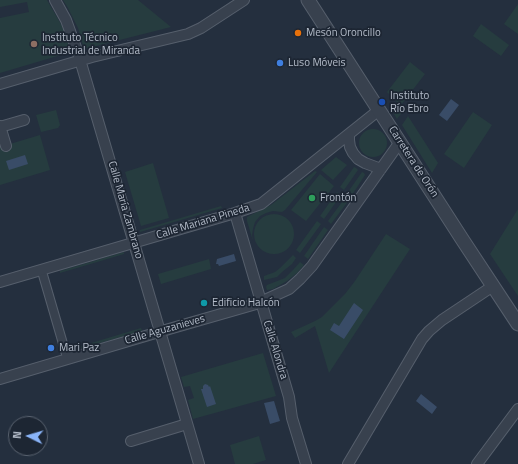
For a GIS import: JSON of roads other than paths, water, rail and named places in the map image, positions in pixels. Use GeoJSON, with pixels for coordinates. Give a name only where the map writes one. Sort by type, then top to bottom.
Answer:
{"type":"FeatureCollection","features":[{"type":"Feature","properties":{"kind":"street","name":"Calle María Zambrano"},"geometry":{"type":"LineString","coordinates":[[55,0],[66,20],[80,60],[199,464]]}},
{"type":"Feature","properties":{"kind":"street"},"geometry":{"type":"LineString","coordinates":[[0,84],[80,60],[188,34],[201,28],[244,0]]}},
{"type":"Feature","properties":{"kind":"street","name":"Carretera de Orón"},"geometry":{"type":"LineString","coordinates":[[308,0],[518,324]]}},
{"type":"Feature","properties":{"kind":"street","name":"Calle Mariana Pineda"},"geometry":{"type":"LineString","coordinates":[[0,282],[256,206],[266,200],[379,110]]}},
{"type":"Feature","properties":{"kind":"street"},"geometry":{"type":"LineString","coordinates":[[6,146],[0,127],[24,120]]}},
{"type":"Feature","properties":{"kind":"street"},"geometry":{"type":"LineString","coordinates":[[349,134],[350,147],[358,159],[381,169]]}},
{"type":"Feature","properties":{"kind":"street","name":"Calle Aguzanieves"},"geometry":{"type":"LineString","coordinates":[[0,379],[256,304],[289,289],[307,272],[400,142]]}},
{"type":"Feature","properties":{"kind":"street","name":"Calle Alondra"},"geometry":{"type":"LineString","coordinates":[[235,213],[289,397],[292,418],[306,464]]}},
{"type":"Feature","properties":{"kind":"street"},"geometry":{"type":"LineString","coordinates":[[42,275],[66,354]]}},
{"type":"Feature","properties":{"kind":"street"},"geometry":{"type":"LineString","coordinates":[[348,464],[418,345],[429,331],[442,320],[493,286]]}},
{"type":"Feature","properties":{"kind":"street"},"geometry":{"type":"LineString","coordinates":[[477,464],[518,409]]}},
{"type":"Feature","properties":{"kind":"street"},"geometry":{"type":"LineString","coordinates":[[131,441],[187,424]]}},
{"type":"Feature","properties":{"kind":"water"},"geometry":{"type":"Polygon","coordinates":[[[451,99],[459,105],[447,121],[439,115],[451,99]]]}},
{"type":"Feature","properties":{"kind":"water"},"geometry":{"type":"Polygon","coordinates":[[[25,155],[28,164],[9,170],[6,161],[25,155]]]}},
{"type":"Feature","properties":{"kind":"water"},"geometry":{"type":"Polygon","coordinates":[[[234,254],[236,261],[219,266],[216,264],[217,259],[234,254]]]}},
{"type":"Feature","properties":{"kind":"water"},"geometry":{"type":"Polygon","coordinates":[[[354,303],[363,310],[344,339],[330,330],[334,323],[339,326],[354,303]]]}},
{"type":"Feature","properties":{"kind":"water"},"geometry":{"type":"Polygon","coordinates":[[[205,384],[209,387],[210,386],[216,404],[207,407],[201,389],[203,389],[205,384]]]}},
{"type":"Feature","properties":{"kind":"water"},"geometry":{"type":"Polygon","coordinates":[[[421,394],[437,407],[432,414],[416,401],[421,394]]]}},
{"type":"Feature","properties":{"kind":"water"},"geometry":{"type":"Polygon","coordinates":[[[274,401],[280,421],[270,424],[264,403],[274,401]]]}},
{"type":"Feature","properties":{"kind":"place","name":"Mesón Oroncillo"},"geometry":{"type":"Point","coordinates":[298,33]}},
{"type":"Feature","properties":{"kind":"place","name":"Instituto Técnico Industrial de Miranda"},"geometry":{"type":"Point","coordinates":[34,44]}},
{"type":"Feature","properties":{"kind":"place","name":"Luso Móveis"},"geometry":{"type":"Point","coordinates":[280,63]}},
{"type":"Feature","properties":{"kind":"place","name":"Instituto Río Ebro"},"geometry":{"type":"Point","coordinates":[382,102]}},
{"type":"Feature","properties":{"kind":"place","name":"Frontón"},"geometry":{"type":"Point","coordinates":[312,198]}},
{"type":"Feature","properties":{"kind":"place","name":"Edificio Halcón"},"geometry":{"type":"Point","coordinates":[204,303]}},
{"type":"Feature","properties":{"kind":"place","name":"Mari Paz"},"geometry":{"type":"Point","coordinates":[51,348]}}]}
